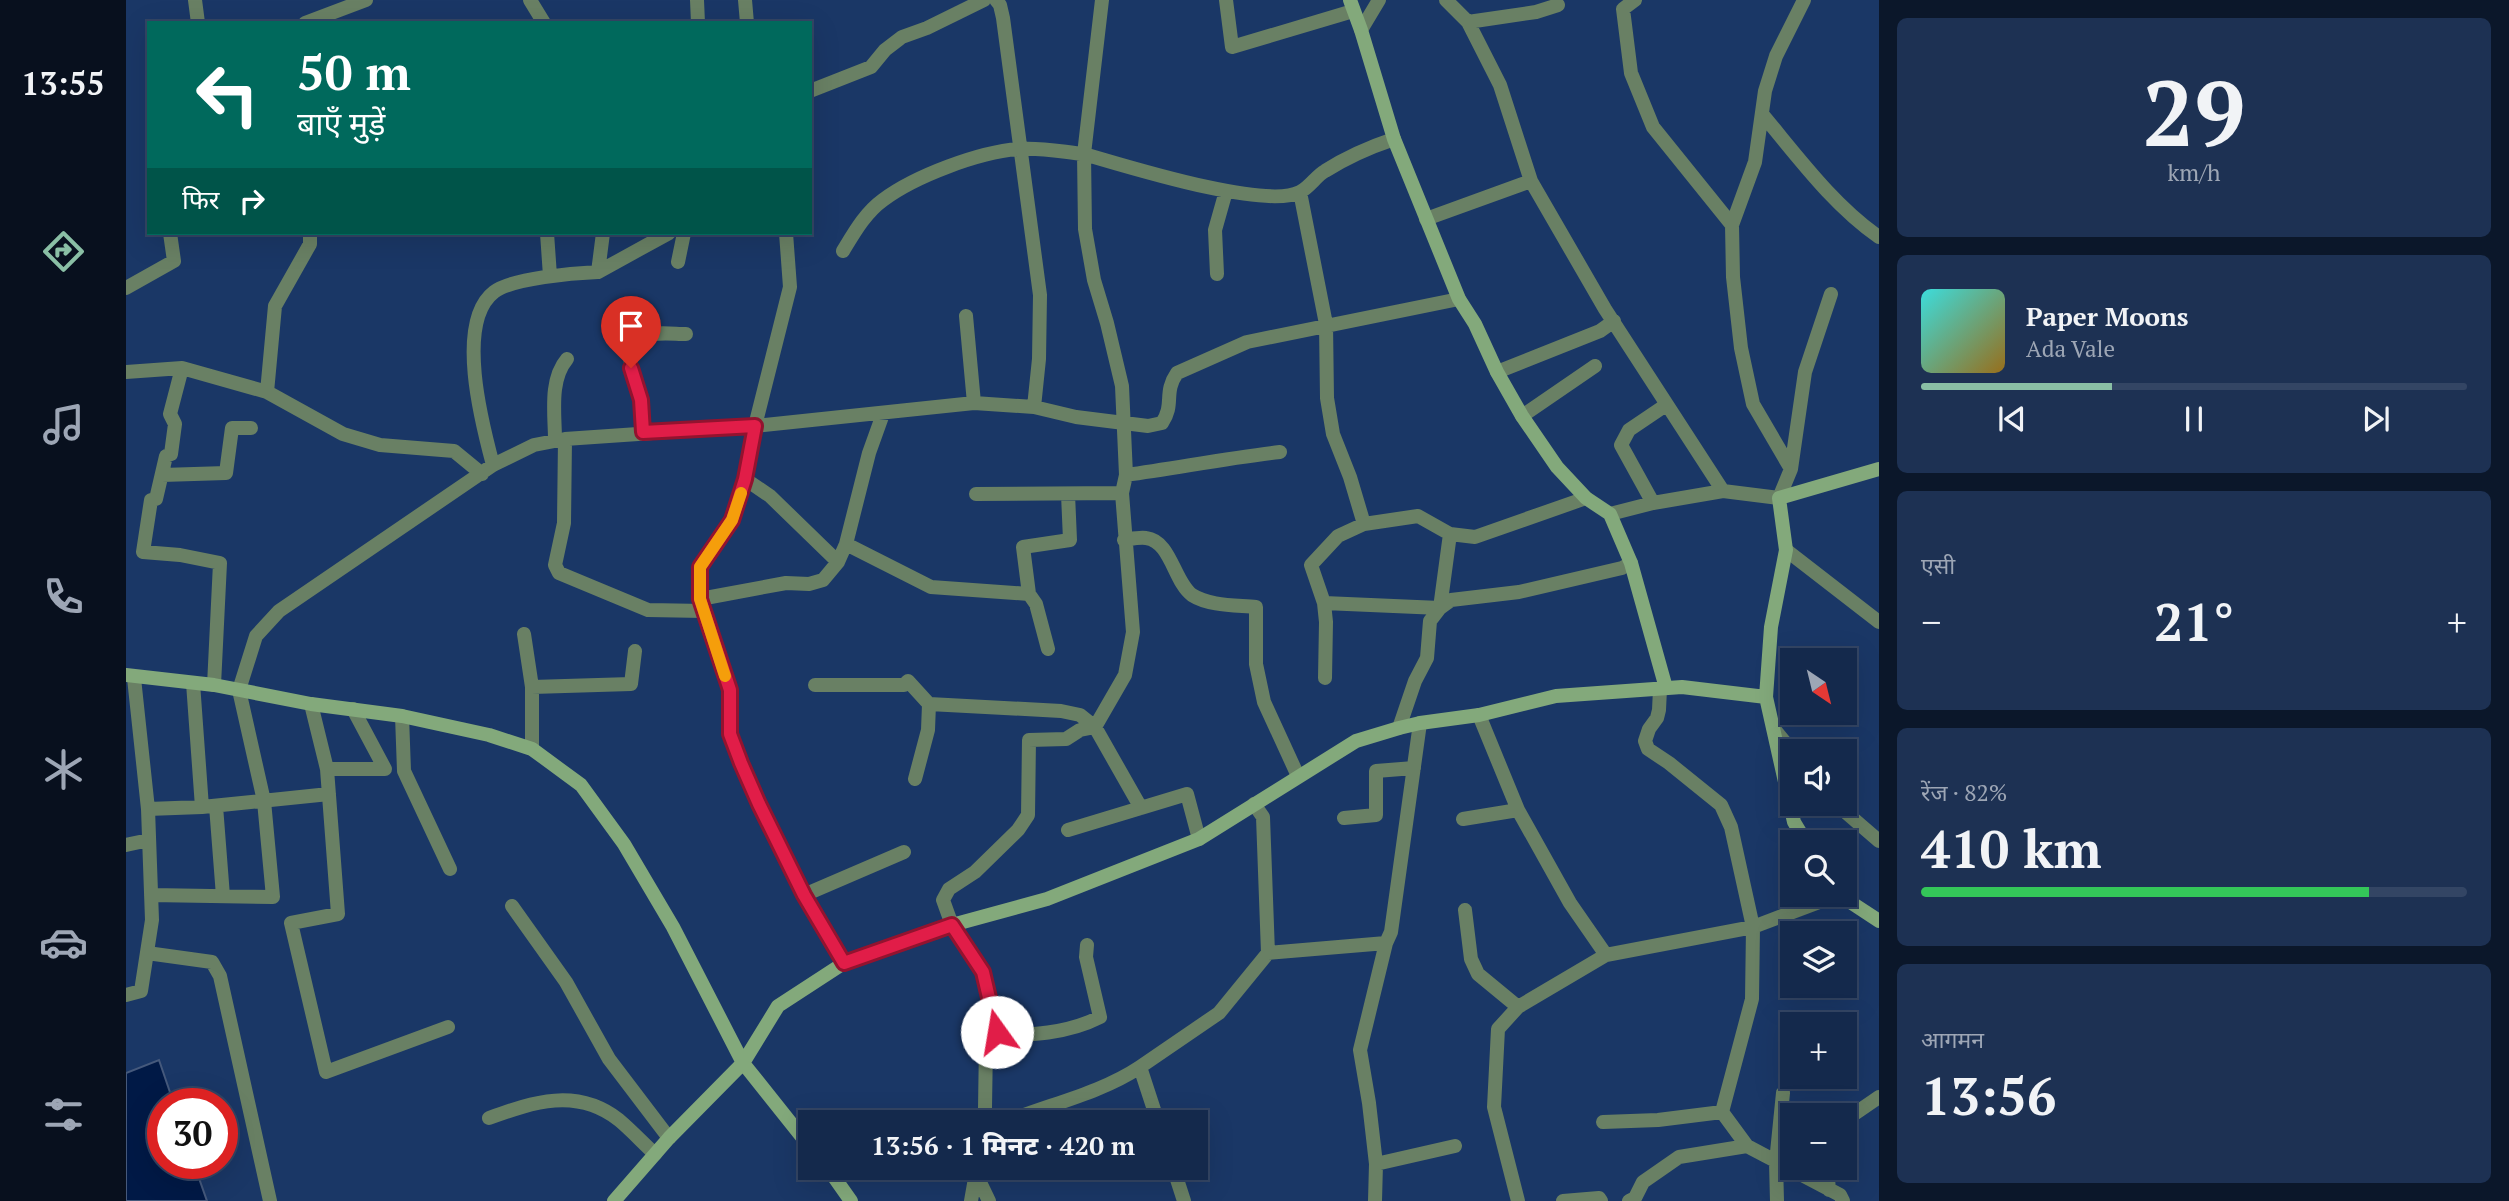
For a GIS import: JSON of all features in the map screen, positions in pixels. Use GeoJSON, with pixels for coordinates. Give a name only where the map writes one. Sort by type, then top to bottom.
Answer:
{"type":"FeatureCollection","features":[{"type":"Feature","properties":{"kind":"street"},"geometry":{"type":"LineString","coordinates":[[195,0],[198,21]]}},
{"type":"Feature","properties":{"kind":"street"},"geometry":{"type":"LineString","coordinates":[[310,21],[366,0]]}},
{"type":"Feature","properties":{"kind":"street"},"geometry":{"type":"LineString","coordinates":[[530,0],[543,21]]}},
{"type":"Feature","properties":{"kind":"street"},"geometry":{"type":"LineString","coordinates":[[697,0],[698,21]]}},
{"type":"Feature","properties":{"kind":"street"},"geometry":{"type":"LineString","coordinates":[[745,0],[747,21]]}},
{"type":"Feature","properties":{"kind":"street"},"geometry":{"type":"LineString","coordinates":[[812,90],[871,67],[885,50],[902,37],[984,0]]}},
{"type":"Feature","properties":{"kind":"street"},"geometry":{"type":"LineString","coordinates":[[996,0],[1003,18],[1040,295],[1039,359],[1034,407]]}},
{"type":"Feature","properties":{"kind":"street"},"geometry":{"type":"LineString","coordinates":[[985,1110],[986,1043],[997,1032],[983,972],[952,925],[943,900],[949,889],[975,872],[1018,830],[1028,815],[1029,740],[1066,739],[1080,730],[1095,727],[1125,675],[1133,632],[1124,540],[1122,493],[1126,475],[1122,386],[1094,280],[1085,229],[1084,154],[1102,0]]}},
{"type":"Feature","properties":{"kind":"street"},"geometry":{"type":"LineString","coordinates":[[1226,0],[1232,47],[1352,6],[1394,139],[1459,299],[1475,324],[1497,372],[1522,416],[1558,467],[1586,498],[1610,514],[1631,563],[1663,689],[1657,718],[1648,729],[1645,741],[1648,749],[1721,805],[1731,827],[1753,927],[1752,999],[1722,1112]]}},
{"type":"Feature","properties":{"kind":"street"},"geometry":{"type":"LineString","coordinates":[[1361,30],[1379,0]]}},
{"type":"Feature","properties":{"kind":"street"},"geometry":{"type":"LineString","coordinates":[[1446,0],[1468,22],[1500,85],[1531,181],[1605,309],[1723,491]]}},
{"type":"Feature","properties":{"kind":"street"},"geometry":{"type":"LineString","coordinates":[[1635,0],[1620,5],[1631,73],[1653,127],[1732,225]]}},
{"type":"Feature","properties":{"kind":"street"},"geometry":{"type":"LineString","coordinates":[[1791,469],[1753,404],[1741,348],[1732,277],[1732,225],[1755,162],[1765,91],[1776,56],[1804,0]]}},
{"type":"Feature","properties":{"kind":"street"},"geometry":{"type":"LineString","coordinates":[[1468,22],[1536,12],[1558,5]]}},
{"type":"Feature","properties":{"kind":"street"},"geometry":{"type":"LineString","coordinates":[[1762,114],[1816,178],[1862,225],[1879,237]]}},
{"type":"Feature","properties":{"kind":"street"},"geometry":{"type":"LineString","coordinates":[[843,251],[860,223],[882,200],[931,173],[1020,148],[1084,154],[1226,191],[1267,197],[1300,192],[1324,171],[1365,149],[1394,139]]}},
{"type":"Feature","properties":{"kind":"street"},"geometry":{"type":"LineString","coordinates":[[1426,219],[1531,181]]}},
{"type":"Feature","properties":{"kind":"street"},"geometry":{"type":"LineString","coordinates":[[1217,274],[1215,230],[1226,191]]}},
{"type":"Feature","properties":{"kind":"street"},"geometry":{"type":"LineString","coordinates":[[1300,192],[1326,324],[1327,398],[1334,434],[1364,524]]}},
{"type":"Feature","properties":{"kind":"street"},"geometry":{"type":"LineString","coordinates":[[126,288],[173,261],[170,235]]}},
{"type":"Feature","properties":{"kind":"street"},"geometry":{"type":"LineString","coordinates":[[267,392],[275,306],[310,244],[310,235]]}},
{"type":"Feature","properties":{"kind":"street"},"geometry":{"type":"LineString","coordinates":[[547,235],[550,276]]}},
{"type":"Feature","properties":{"kind":"street"},"geometry":{"type":"LineString","coordinates":[[598,272],[603,235]]}},
{"type":"Feature","properties":{"kind":"street"},"geometry":{"type":"LineString","coordinates":[[488,470],[474,375],[477,320],[483,302],[497,290],[550,276],[598,272],[665,235]]}},
{"type":"Feature","properties":{"kind":"street"},"geometry":{"type":"LineString","coordinates":[[678,262],[684,235]]}},
{"type":"Feature","properties":{"kind":"street"},"geometry":{"type":"LineString","coordinates":[[786,235],[790,287],[755,426],[745,479],[732,520],[700,567],[702,605],[730,690],[730,734],[759,804],[804,895],[844,963]]}},
{"type":"Feature","properties":{"kind":"street"},"geometry":{"type":"LineString","coordinates":[[1798,830],[1794,822],[1766,697],[1771,627],[1786,550],[1779,498],[1791,469],[1805,372],[1831,294]]}},
{"type":"Feature","properties":{"kind":"street"},"geometry":{"type":"LineString","coordinates":[[151,895],[273,897],[264,801],[239,690],[257,636],[279,611],[488,470],[534,445],[643,432],[755,426],[974,403],[1034,407],[1076,417],[1149,426],[1162,423],[1169,414],[1170,384],[1177,373],[1247,342],[1459,299]]}},
{"type":"Feature","properties":{"kind":"street"},"geometry":{"type":"LineString","coordinates":[[966,316],[974,403]]}},
{"type":"Feature","properties":{"kind":"street"},"geometry":{"type":"LineString","coordinates":[[1497,372],[1600,331],[1614,321]]}},
{"type":"Feature","properties":{"kind":"street"},"geometry":{"type":"LineString","coordinates":[[643,432],[641,400],[631,368],[634,343],[640,337],[686,334]]}},
{"type":"Feature","properties":{"kind":"street"},"geometry":{"type":"LineString","coordinates":[[567,359],[561,366],[555,392],[564,523],[555,565],[559,573],[648,610],[702,605],[786,583],[809,584],[823,580],[838,562],[846,544],[869,453],[883,414]]}},
{"type":"Feature","properties":{"kind":"street"},"geometry":{"type":"LineString","coordinates":[[1522,416],[1594,366]]}},
{"type":"Feature","properties":{"kind":"street"},"geometry":{"type":"LineString","coordinates":[[182,368],[170,414],[175,424],[171,454],[166,456],[156,499],[151,500],[143,552],[180,555],[220,563],[214,685]]}},
{"type":"Feature","properties":{"kind":"street"},"geometry":{"type":"LineString","coordinates":[[126,372],[182,368],[267,392],[343,434],[380,445],[454,451],[488,470]]}},
{"type":"Feature","properties":{"kind":"street"},"geometry":{"type":"LineString","coordinates":[[1653,503],[1621,445],[1629,430],[1666,405]]}},
{"type":"Feature","properties":{"kind":"street"},"geometry":{"type":"LineString","coordinates":[[162,475],[226,473],[232,428],[251,428]]}},
{"type":"Feature","properties":{"kind":"street"},"geometry":{"type":"LineString","coordinates":[[1126,475],[1179,468],[1212,460],[1280,452]]}},
{"type":"Feature","properties":{"kind":"street"},"geometry":{"type":"LineString","coordinates":[[1610,514],[1653,503],[1723,491],[1779,498],[1879,469]]}},
{"type":"Feature","properties":{"kind":"street"},"geometry":{"type":"LineString","coordinates":[[745,479],[770,496],[838,562]]}},
{"type":"Feature","properties":{"kind":"street"},"geometry":{"type":"LineString","coordinates":[[976,494],[1122,493]]}},
{"type":"Feature","properties":{"kind":"street"},"geometry":{"type":"LineString","coordinates":[[1048,649],[1036,604],[1029,594],[1023,547],[1070,540],[1068,494]]}},
{"type":"Feature","properties":{"kind":"street"},"geometry":{"type":"LineString","coordinates":[[1325,678],[1324,603],[1311,565],[1338,536],[1364,524],[1418,516],[1450,534],[1475,537],[1586,498]]}},
{"type":"Feature","properties":{"kind":"street"},"geometry":{"type":"LineString","coordinates":[[1440,608],[1450,534]]}},
{"type":"Feature","properties":{"kind":"street"},"geometry":{"type":"LineString","coordinates":[[1124,540],[1146,538],[1156,541],[1167,555],[1175,574],[1191,594],[1205,601],[1256,607],[1256,664],[1264,702],[1298,776]]}},
{"type":"Feature","properties":{"kind":"street"},"geometry":{"type":"LineString","coordinates":[[846,544],[931,587],[1029,594]]}},
{"type":"Feature","properties":{"kind":"street"},"geometry":{"type":"LineString","coordinates":[[1786,550],[1879,622]]}},
{"type":"Feature","properties":{"kind":"street"},"geometry":{"type":"LineString","coordinates":[[1399,729],[1415,681],[1427,658],[1430,621],[1440,608],[1451,600],[1519,592],[1622,568],[1631,563]]}},
{"type":"Feature","properties":{"kind":"street"},"geometry":{"type":"LineString","coordinates":[[1324,603],[1440,608]]}},
{"type":"Feature","properties":{"kind":"street"},"geometry":{"type":"LineString","coordinates":[[524,634],[532,687],[532,750]]}},
{"type":"Feature","properties":{"kind":"street"},"geometry":{"type":"LineString","coordinates":[[532,687],[631,684],[635,651]]}},
{"type":"Feature","properties":{"kind":"street"},"geometry":{"type":"LineString","coordinates":[[126,995],[141,991],[152,920],[148,809],[130,677],[214,685],[311,704],[402,716],[489,736],[532,750],[581,785],[624,844],[673,927],[743,1063],[798,1132]]}},
{"type":"Feature","properties":{"kind":"street"},"geometry":{"type":"LineString","coordinates":[[815,685],[904,685],[908,681],[929,704],[1062,711],[1080,715],[1095,727],[1141,808]]}},
{"type":"Feature","properties":{"kind":"street"},"geometry":{"type":"LineString","coordinates":[[193,683],[223,896]]}},
{"type":"Feature","properties":{"kind":"street"},"geometry":{"type":"LineString","coordinates":[[614,1201],[669,1138],[743,1063],[778,1006],[844,963],[952,925],[1047,899],[1199,839],[1356,741],[1420,723],[1479,715],[1556,696],[1682,687],[1766,697]]}},
{"type":"Feature","properties":{"kind":"street"},"geometry":{"type":"LineString","coordinates":[[311,704],[327,769],[338,914],[291,923],[326,1072],[448,1027]]}},
{"type":"Feature","properties":{"kind":"street"},"geometry":{"type":"LineString","coordinates":[[915,779],[928,730],[929,704]]}},
{"type":"Feature","properties":{"kind":"street"},"geometry":{"type":"LineString","coordinates":[[327,769],[385,769],[353,709]]}},
{"type":"Feature","properties":{"kind":"street"},"geometry":{"type":"LineString","coordinates":[[1479,715],[1518,810],[1570,903],[1606,956]]}},
{"type":"Feature","properties":{"kind":"street"},"geometry":{"type":"LineString","coordinates":[[402,716],[404,771],[450,869]]}},
{"type":"Feature","properties":{"kind":"street"},"geometry":{"type":"LineString","coordinates":[[1375,1201],[1376,1164],[1370,1103],[1360,1050],[1391,932],[1420,723]]}},
{"type":"Feature","properties":{"kind":"street"},"geometry":{"type":"LineString","coordinates":[[1773,729],[1782,739]]}},
{"type":"Feature","properties":{"kind":"street"},"geometry":{"type":"LineString","coordinates":[[1343,818],[1376,815],[1376,771],[1414,768]]}},
{"type":"Feature","properties":{"kind":"street"},"geometry":{"type":"LineString","coordinates":[[148,809],[329,794]]}},
{"type":"Feature","properties":{"kind":"street"},"geometry":{"type":"LineString","coordinates":[[1068,830],[1187,794],[1199,839]]}},
{"type":"Feature","properties":{"kind":"street"},"geometry":{"type":"LineString","coordinates":[[1039,1110],[1103,1088],[1140,1067],[1219,1013],[1268,953],[1263,817],[1254,804]]}},
{"type":"Feature","properties":{"kind":"street"},"geometry":{"type":"LineString","coordinates":[[1463,819],[1518,810]]}},
{"type":"Feature","properties":{"kind":"street"},"geometry":{"type":"LineString","coordinates":[[1850,816],[1879,841]]}},
{"type":"Feature","properties":{"kind":"street"},"geometry":{"type":"LineString","coordinates":[[126,845],[149,840]]}},
{"type":"Feature","properties":{"kind":"street"},"geometry":{"type":"LineString","coordinates":[[804,895],[904,852]]}},
{"type":"Feature","properties":{"kind":"street"},"geometry":{"type":"LineString","coordinates":[[512,906],[566,982],[609,1059],[669,1138]]}},
{"type":"Feature","properties":{"kind":"street"},"geometry":{"type":"LineString","coordinates":[[1518,1201],[1494,1107],[1498,1029],[1518,1007],[1606,956],[1753,927],[1805,907]]}},
{"type":"Feature","properties":{"kind":"street"},"geometry":{"type":"LineString","coordinates":[[1857,907],[1879,922]]}},
{"type":"Feature","properties":{"kind":"street"},"geometry":{"type":"LineString","coordinates":[[1465,910],[1471,959],[1478,974],[1518,1007]]}},
{"type":"Feature","properties":{"kind":"street"},"geometry":{"type":"LineString","coordinates":[[1268,953],[1386,943]]}},
{"type":"Feature","properties":{"kind":"street"},"geometry":{"type":"LineString","coordinates":[[993,1036],[1066,1030],[1083,1026],[1100,1017],[1086,957],[1087,945]]}},
{"type":"Feature","properties":{"kind":"street"},"geometry":{"type":"LineString","coordinates":[[147,953],[212,962],[220,976],[270,1201]]}},
{"type":"Feature","properties":{"kind":"street"},"geometry":{"type":"LineString","coordinates":[[1140,1067],[1154,1110]]}},
{"type":"Feature","properties":{"kind":"street"},"geometry":{"type":"LineString","coordinates":[[1777,1201],[1776,1162],[1783,1093]]}},
{"type":"Feature","properties":{"kind":"street"},"geometry":{"type":"LineString","coordinates":[[1857,1112],[1879,1097]]}},
{"type":"Feature","properties":{"kind":"street"},"geometry":{"type":"LineString","coordinates":[[489,1118],[532,1102],[577,1101],[618,1119],[655,1154]]}},
{"type":"Feature","properties":{"kind":"street"},"geometry":{"type":"LineString","coordinates":[[1603,1122],[1658,1120],[1722,1112]]}},
{"type":"Feature","properties":{"kind":"street"},"geometry":{"type":"LineString","coordinates":[[1722,1112],[1747,1146],[1839,1195],[1843,1201]]}},
{"type":"Feature","properties":{"kind":"street"},"geometry":{"type":"LineString","coordinates":[[1376,1164],[1455,1146]]}},
{"type":"Feature","properties":{"kind":"street"},"geometry":{"type":"LineString","coordinates":[[1629,1201],[1634,1198],[1643,1182],[1679,1157],[1747,1146]]}},
{"type":"Feature","properties":{"kind":"street"},"geometry":{"type":"LineString","coordinates":[[836,1180],[851,1201]]}},
{"type":"Feature","properties":{"kind":"street"},"geometry":{"type":"LineString","coordinates":[[971,1201],[975,1180]]}},
{"type":"Feature","properties":{"kind":"street"},"geometry":{"type":"LineString","coordinates":[[981,1180],[989,1201]]}},
{"type":"Feature","properties":{"kind":"street"},"geometry":{"type":"LineString","coordinates":[[1177,1180],[1184,1201]]}},
{"type":"Feature","properties":{"kind":"street"},"geometry":{"type":"LineString","coordinates":[[1828,1180],[1829,1190]]}},
{"type":"Feature","properties":{"kind":"street"},"geometry":{"type":"LineString","coordinates":[[1563,1201],[1599,1198],[1601,1201]]}},
{"type":"Feature","properties":{"kind":"water"},"geometry":{"type":"Polygon","coordinates":[[[159,1060],[169,1088],[147,1088],[147,1179],[199,1179],[207,1201],[126,1201],[126,1073],[159,1060]]]}},
{"type":"Feature","properties":{"kind":"slow traffic"},"geometry":{"type":"LineString","coordinates":[[725,676],[700,599],[700,567],[732,520],[741,493]]}},
{"type":"Feature","properties":{"kind":"route"},"geometry":{"type":"LineString","coordinates":[[631,368],[641,400],[643,432],[755,426],[745,479],[732,520],[700,567],[700,599],[730,690],[730,734],[759,804],[804,895],[844,963],[952,925],[983,972],[997,1032]]}}]}
